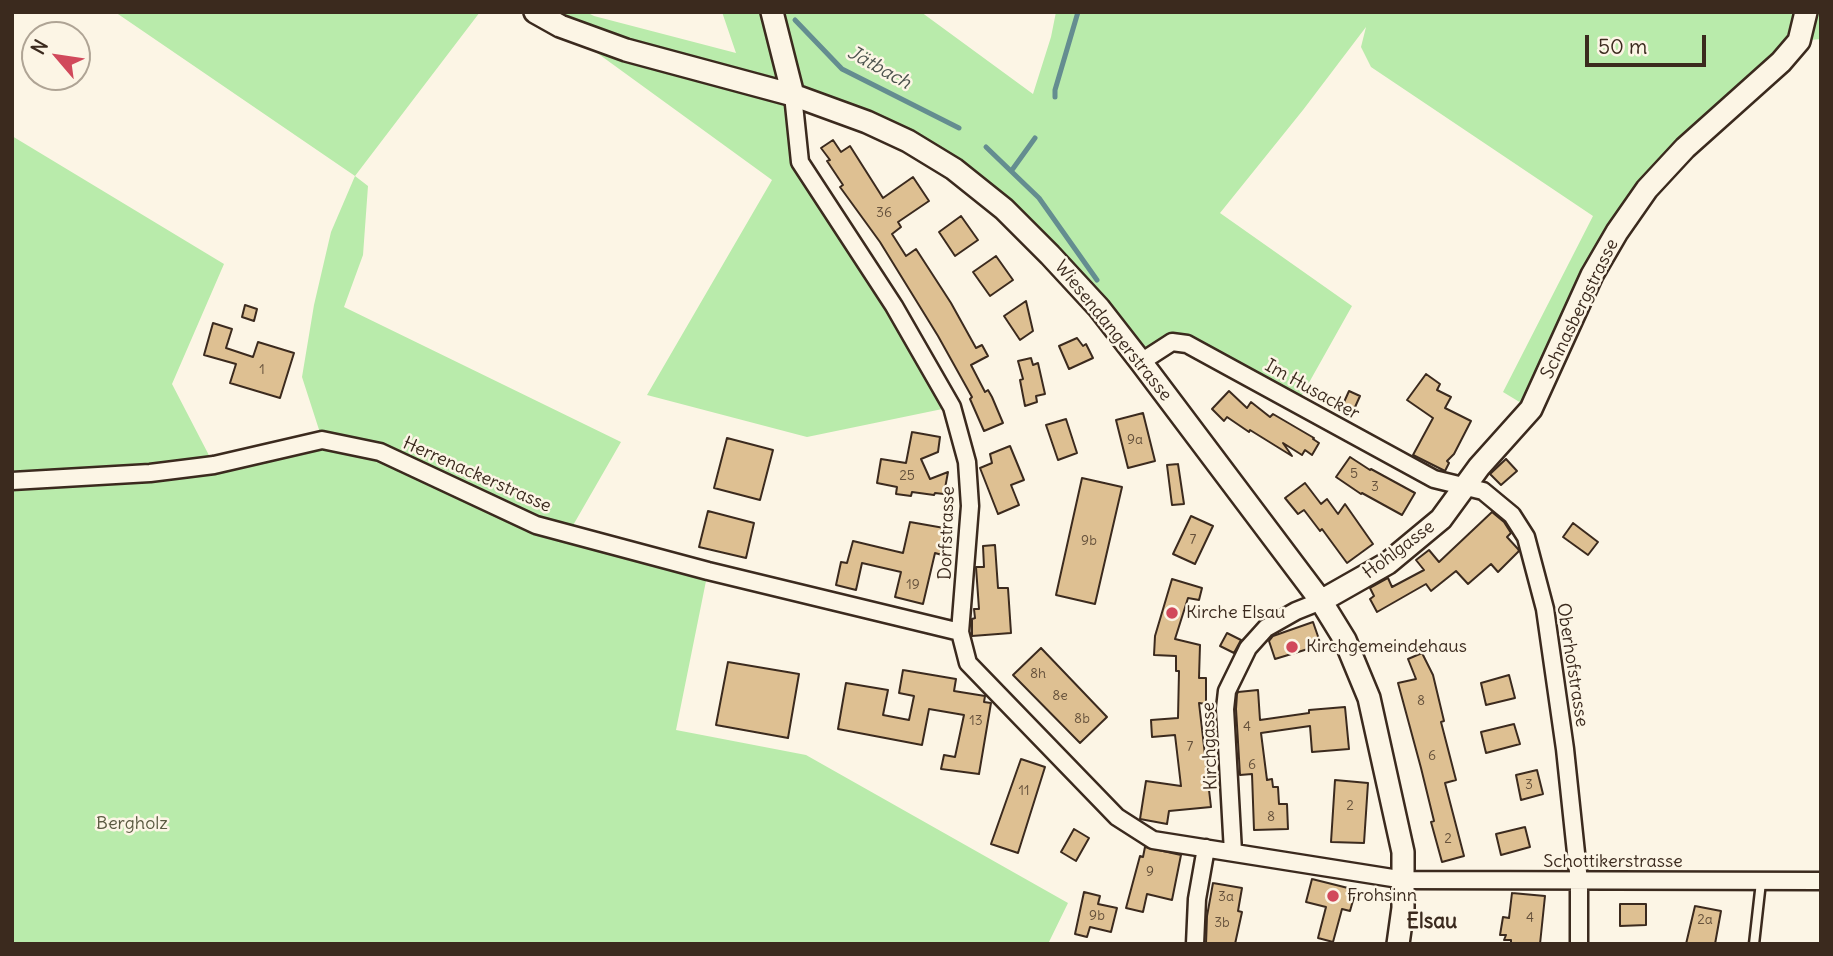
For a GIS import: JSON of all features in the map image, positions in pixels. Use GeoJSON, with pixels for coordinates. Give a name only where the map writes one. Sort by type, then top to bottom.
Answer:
{"type":"FeatureCollection","features":[{"type":"Feature","properties":{"kind":"main road","name":"Wiesendangerstrasse"},"geometry":{"type":"LineString","coordinates":[[536,12],[560,26],[626,50],[793,95],[867,122],[908,141],[954,169],[1004,209],[1050,255],[1099,309],[1141,362],[1321,601],[1345,640],[1369,698],[1403,852],[1405,880],[1398,944]]}},
{"type":"Feature","properties":{"kind":"main road"},"geometry":{"type":"LineString","coordinates":[[772,12],[793,95]]}},
{"type":"Feature","properties":{"kind":"main road","name":"Schnasbergstrasse"},"geometry":{"type":"LineString","coordinates":[[1466,486],[1479,467],[1531,409],[1592,275],[1617,232],[1647,189],[1685,148],[1781,62],[1799,41],[1807,12]]}},
{"type":"Feature","properties":{"kind":"main road","name":"Hohlgasse"},"geometry":{"type":"LineString","coordinates":[[1321,601],[1388,563],[1441,519],[1466,486]]}},
{"type":"Feature","properties":{"kind":"street","name":"Dorfstrasse"},"geometry":{"type":"LineString","coordinates":[[793,95],[800,162],[894,306],[951,407],[967,462],[970,506],[960,632],[968,663],[1117,817],[1153,840],[1405,880]]}},
{"type":"Feature","properties":{"kind":"street","name":"Im Husacker"},"geometry":{"type":"LineString","coordinates":[[1141,362],[1172,342],[1187,344],[1434,479],[1466,486]]}},
{"type":"Feature","properties":{"kind":"street","name":"Herrenackerstrasse"},"geometry":{"type":"LineString","coordinates":[[12,481],[149,473],[214,465],[322,440],[380,453],[536,526],[960,632]]}},
{"type":"Feature","properties":{"kind":"street","name":"Oberhofstrasse"},"geometry":{"type":"LineString","coordinates":[[1466,486],[1483,491],[1512,515],[1526,537],[1545,609],[1565,750],[1578,881],[1579,944]]}},
{"type":"Feature","properties":{"kind":"street","name":"Kirchgasse"},"geometry":{"type":"LineString","coordinates":[[1233,852],[1227,691],[1248,648],[1266,628],[1321,601]]}},
{"type":"Feature","properties":{"kind":"street"},"geometry":{"type":"LineString","coordinates":[[1195,944],[1198,899],[1206,849]]}},
{"type":"Feature","properties":{"kind":"street","name":"Schottikerstrasse"},"geometry":{"type":"LineString","coordinates":[[1405,880],[1821,881]]}},
{"type":"Feature","properties":{"kind":"lane"},"geometry":{"type":"LineString","coordinates":[[1754,944],[1761,882]]}},
{"type":"Feature","properties":{"kind":"green space"},"geometry":{"type":"Polygon","coordinates":[[[115,12],[480,12],[355,176],[115,12]]]}},
{"type":"Feature","properties":{"kind":"green space"},"geometry":{"type":"Polygon","coordinates":[[[535,12],[586,12],[736,53],[722,12],[921,12],[1033,94],[1056,12],[1821,12],[1821,39],[1799,41],[1647,189],[1531,409],[1503,392],[1593,216],[1371,67],[1361,47],[1366,27],[1220,213],[1352,306],[1297,404],[1187,344],[1141,362],[954,169],[794,96],[801,163],[952,407],[807,437],[647,395],[772,180],[560,26],[535,12]]]}},
{"type":"Feature","properties":{"kind":"green space","name":"Bergholz"},"geometry":{"type":"Polygon","coordinates":[[[12,136],[224,264],[172,384],[214,465],[322,439],[302,377],[314,305],[331,232],[355,176],[368,186],[363,255],[344,307],[621,442],[568,534],[708,571],[676,730],[806,755],[1068,903],[1048,944],[12,944],[12,136]]]}},
{"type":"Feature","properties":{"kind":"building"},"geometry":{"type":"Polygon","coordinates":[[[833,140],[841,152],[850,146],[883,198],[913,177],[929,201],[898,222],[901,227],[892,234],[906,256],[916,249],[976,348],[982,345],[988,356],[971,365],[985,392],[988,390],[992,397],[1003,423],[984,431],[970,399],[972,397],[938,336],[880,242],[840,187],[843,185],[821,148],[833,140]]]}},
{"type":"Feature","properties":{"kind":"building"},"geometry":{"type":"Polygon","coordinates":[[[961,216],[978,240],[955,256],[939,232],[961,216]]]}},
{"type":"Feature","properties":{"kind":"building"},"geometry":{"type":"Polygon","coordinates":[[[996,256],[1013,280],[990,296],[973,272],[996,256]]]}},
{"type":"Feature","properties":{"kind":"building"},"geometry":{"type":"Polygon","coordinates":[[[1026,301],[1033,331],[1020,340],[1004,316],[1026,301]]]}},
{"type":"Feature","properties":{"kind":"building"},"geometry":{"type":"Polygon","coordinates":[[[245,305],[257,309],[254,321],[242,317],[245,305]]]}},
{"type":"Feature","properties":{"kind":"building"},"geometry":{"type":"Polygon","coordinates":[[[213,323],[232,329],[226,348],[253,357],[258,342],[294,353],[280,398],[230,383],[236,364],[204,355],[213,323]]]}},
{"type":"Feature","properties":{"kind":"building"},"geometry":{"type":"Polygon","coordinates":[[[1077,338],[1083,346],[1086,344],[1093,358],[1069,369],[1059,346],[1077,338]]]}},
{"type":"Feature","properties":{"kind":"building"},"geometry":{"type":"Polygon","coordinates":[[[1031,358],[1033,365],[1038,363],[1045,394],[1036,396],[1037,402],[1025,406],[1020,380],[1023,379],[1018,361],[1031,358]]]}},
{"type":"Feature","properties":{"kind":"building"},"geometry":{"type":"Polygon","coordinates":[[[1426,374],[1440,384],[1437,390],[1451,397],[1445,408],[1471,421],[1454,454],[1447,461],[1449,463],[1445,471],[1413,455],[1433,418],[1407,400],[1426,374]]]}},
{"type":"Feature","properties":{"kind":"building"},"geometry":{"type":"Polygon","coordinates":[[[1229,391],[1247,408],[1251,402],[1270,417],[1273,414],[1314,438],[1319,443],[1312,455],[1305,450],[1302,455],[1283,443],[1292,456],[1227,417],[1224,421],[1212,409],[1229,391]]]}},
{"type":"Feature","properties":{"kind":"building"},"geometry":{"type":"Polygon","coordinates":[[[1349,391],[1360,396],[1351,416],[1340,411],[1349,391]]]}},
{"type":"Feature","properties":{"kind":"building"},"geometry":{"type":"Polygon","coordinates":[[[1143,413],[1155,461],[1128,468],[1116,420],[1143,413]]]}},
{"type":"Feature","properties":{"kind":"building"},"geometry":{"type":"Polygon","coordinates":[[[1066,419],[1077,453],[1058,460],[1046,425],[1066,419]]]}},
{"type":"Feature","properties":{"kind":"building"},"geometry":{"type":"Polygon","coordinates":[[[912,432],[940,437],[938,452],[921,459],[930,479],[948,472],[944,494],[896,494],[897,487],[877,483],[881,459],[906,463],[912,432]]]}},
{"type":"Feature","properties":{"kind":"building"},"geometry":{"type":"Polygon","coordinates":[[[727,438],[773,450],[760,500],[714,488],[727,438]]]}},
{"type":"Feature","properties":{"kind":"building"},"geometry":{"type":"Polygon","coordinates":[[[1010,446],[1024,480],[1011,485],[1019,505],[998,514],[980,468],[992,463],[990,454],[1010,446]]]}},
{"type":"Feature","properties":{"kind":"building"},"geometry":{"type":"Polygon","coordinates":[[[1350,457],[1415,493],[1402,515],[1361,494],[1336,477],[1350,457]]]}},
{"type":"Feature","properties":{"kind":"building"},"geometry":{"type":"Polygon","coordinates":[[[1506,459],[1517,471],[1501,485],[1490,474],[1506,459]]]}},
{"type":"Feature","properties":{"kind":"building"},"geometry":{"type":"Polygon","coordinates":[[[1178,464],[1184,504],[1172,505],[1167,465],[1178,464]]]}},
{"type":"Feature","properties":{"kind":"building"},"geometry":{"type":"Polygon","coordinates":[[[1082,478],[1122,487],[1095,604],[1056,595],[1082,478]]]}},
{"type":"Feature","properties":{"kind":"building"},"geometry":{"type":"Polygon","coordinates":[[[1305,483],[1321,504],[1327,499],[1338,514],[1345,504],[1373,544],[1347,563],[1304,510],[1298,514],[1285,498],[1305,483]]]}},
{"type":"Feature","properties":{"kind":"building"},"geometry":{"type":"Polygon","coordinates":[[[708,511],[754,523],[746,558],[699,547],[708,511]]]}},
{"type":"Feature","properties":{"kind":"building"},"geometry":{"type":"Polygon","coordinates":[[[1492,512],[1504,522],[1511,533],[1507,537],[1519,551],[1498,572],[1491,564],[1468,584],[1456,571],[1431,591],[1426,584],[1377,612],[1370,599],[1374,596],[1370,588],[1388,578],[1392,587],[1424,570],[1416,560],[1429,550],[1439,562],[1492,512]]]}},
{"type":"Feature","properties":{"kind":"building"},"geometry":{"type":"Polygon","coordinates":[[[1191,516],[1213,526],[1195,564],[1173,554],[1191,516]]]}},
{"type":"Feature","properties":{"kind":"building"},"geometry":{"type":"Polygon","coordinates":[[[910,522],[944,528],[942,555],[935,553],[923,604],[895,597],[901,572],[862,563],[856,590],[836,585],[841,562],[847,563],[853,541],[903,553],[910,522]]]}},
{"type":"Feature","properties":{"kind":"building"},"geometry":{"type":"Polygon","coordinates":[[[1573,523],[1598,542],[1588,555],[1563,537],[1573,523]]]}},
{"type":"Feature","properties":{"kind":"building"},"geometry":{"type":"Polygon","coordinates":[[[995,545],[998,588],[1008,588],[1011,633],[972,636],[974,609],[979,609],[976,567],[984,567],[983,546],[995,545]]]}},
{"type":"Feature","properties":{"kind":"building"},"geometry":{"type":"Polygon","coordinates":[[[1172,579],[1202,588],[1199,600],[1188,598],[1175,639],[1200,645],[1199,678],[1206,678],[1206,704],[1199,703],[1211,807],[1169,811],[1167,824],[1140,819],[1146,781],[1181,786],[1175,735],[1152,737],[1151,720],[1178,718],[1179,671],[1176,671],[1176,656],[1154,655],[1155,636],[1172,579]]]}},
{"type":"Feature","properties":{"kind":"building","name":"Kirchgemeindehaus"},"geometry":{"type":"Polygon","coordinates":[[[1313,622],[1321,645],[1275,659],[1269,641],[1273,636],[1313,622]]]}},
{"type":"Feature","properties":{"kind":"building"},"geometry":{"type":"Polygon","coordinates":[[[1227,633],[1241,640],[1234,653],[1220,646],[1227,633]]]}},
{"type":"Feature","properties":{"kind":"building"},"geometry":{"type":"Polygon","coordinates":[[[1041,648],[1107,717],[1080,743],[1013,675],[1041,648]]]}},
{"type":"Feature","properties":{"kind":"building"},"geometry":{"type":"Polygon","coordinates":[[[1422,653],[1433,675],[1444,721],[1441,722],[1456,780],[1445,783],[1464,856],[1442,862],[1398,683],[1416,679],[1408,659],[1422,653]]]}},
{"type":"Feature","properties":{"kind":"building"},"geometry":{"type":"Polygon","coordinates":[[[728,662],[799,674],[788,738],[716,725],[728,662]]]}},
{"type":"Feature","properties":{"kind":"building"},"geometry":{"type":"Polygon","coordinates":[[[903,670],[956,679],[954,691],[985,696],[984,702],[991,703],[979,774],[941,769],[944,755],[955,757],[964,715],[929,709],[922,745],[838,729],[846,683],[888,690],[883,715],[909,720],[914,696],[899,693],[903,670]]]}},
{"type":"Feature","properties":{"kind":"building"},"geometry":{"type":"Polygon","coordinates":[[[1509,675],[1515,698],[1486,705],[1481,683],[1509,675]]]}},
{"type":"Feature","properties":{"kind":"building"},"geometry":{"type":"Polygon","coordinates":[[[1258,690],[1260,720],[1309,713],[1309,710],[1345,707],[1349,749],[1312,752],[1310,726],[1261,733],[1267,780],[1272,779],[1273,787],[1278,787],[1279,804],[1287,804],[1288,829],[1254,830],[1252,774],[1240,775],[1237,694],[1258,690]]]}},
{"type":"Feature","properties":{"kind":"building"},"geometry":{"type":"Polygon","coordinates":[[[1514,724],[1520,744],[1486,753],[1481,732],[1514,724]]]}},
{"type":"Feature","properties":{"kind":"building"},"geometry":{"type":"Polygon","coordinates":[[[1021,759],[1045,767],[1018,853],[991,844],[1021,759]]]}},
{"type":"Feature","properties":{"kind":"building"},"geometry":{"type":"Polygon","coordinates":[[[1537,770],[1543,794],[1521,800],[1516,775],[1537,770]]]}},
{"type":"Feature","properties":{"kind":"building"},"geometry":{"type":"Polygon","coordinates":[[[1335,780],[1368,783],[1364,843],[1331,842],[1335,780]]]}},
{"type":"Feature","properties":{"kind":"building"},"geometry":{"type":"Polygon","coordinates":[[[1525,827],[1530,847],[1501,855],[1496,834],[1525,827]]]}},
{"type":"Feature","properties":{"kind":"building"},"geometry":{"type":"Polygon","coordinates":[[[1074,829],[1089,838],[1076,861],[1061,852],[1074,829]]]}},
{"type":"Feature","properties":{"kind":"building"},"geometry":{"type":"Polygon","coordinates":[[[1145,847],[1181,855],[1172,900],[1147,894],[1143,912],[1126,908],[1145,847]]]}},
{"type":"Feature","properties":{"kind":"building"},"geometry":{"type":"Polygon","coordinates":[[[1312,879],[1356,890],[1350,911],[1342,909],[1333,942],[1318,938],[1326,907],[1306,902],[1312,879]]]}},
{"type":"Feature","properties":{"kind":"building"},"geometry":{"type":"Polygon","coordinates":[[[1213,883],[1242,888],[1238,911],[1242,912],[1235,944],[1206,944],[1207,916],[1213,883]]]}},
{"type":"Feature","properties":{"kind":"building"},"geometry":{"type":"Polygon","coordinates":[[[1084,892],[1100,896],[1098,904],[1117,908],[1111,932],[1090,927],[1087,937],[1075,934],[1084,892]]]}},
{"type":"Feature","properties":{"kind":"building"},"geometry":{"type":"Polygon","coordinates":[[[1512,893],[1545,896],[1540,944],[1511,944],[1511,940],[1504,940],[1506,935],[1500,935],[1503,917],[1509,918],[1512,893]]]}},
{"type":"Feature","properties":{"kind":"building"},"geometry":{"type":"Polygon","coordinates":[[[1620,904],[1646,904],[1646,925],[1620,926],[1620,904]]]}},
{"type":"Feature","properties":{"kind":"building"},"geometry":{"type":"Polygon","coordinates":[[[1695,906],[1721,911],[1715,944],[1686,944],[1695,906]]]}},
{"type":"Feature","properties":{"kind":"waterway"},"geometry":{"type":"LineString","coordinates":[[1055,97],[1078,12]]}},
{"type":"Feature","properties":{"kind":"waterway","name":"Jätbach"},"geometry":{"type":"LineString","coordinates":[[795,20],[842,69],[959,128]]}},
{"type":"Feature","properties":{"kind":"waterway"},"geometry":{"type":"LineString","coordinates":[[1012,170],[1035,138]]}},
{"type":"Feature","properties":{"kind":"waterway","name":"Jätbach"},"geometry":{"type":"LineString","coordinates":[[986,147],[1039,198],[1097,280]]}},
{"type":"Feature","properties":{"kind":"place","name":"Kirche Elsau"},"geometry":{"type":"Point","coordinates":[1172,613]}},
{"type":"Feature","properties":{"kind":"place","name":"Kirchgemeindehaus"},"geometry":{"type":"Point","coordinates":[1292,647]}},
{"type":"Feature","properties":{"kind":"place","name":"Frohsinn"},"geometry":{"type":"Point","coordinates":[1333,896]}},
{"type":"Feature","properties":{"kind":"district","name":"Elsau"},"geometry":{"type":"Point","coordinates":[1432,922]}}]}
